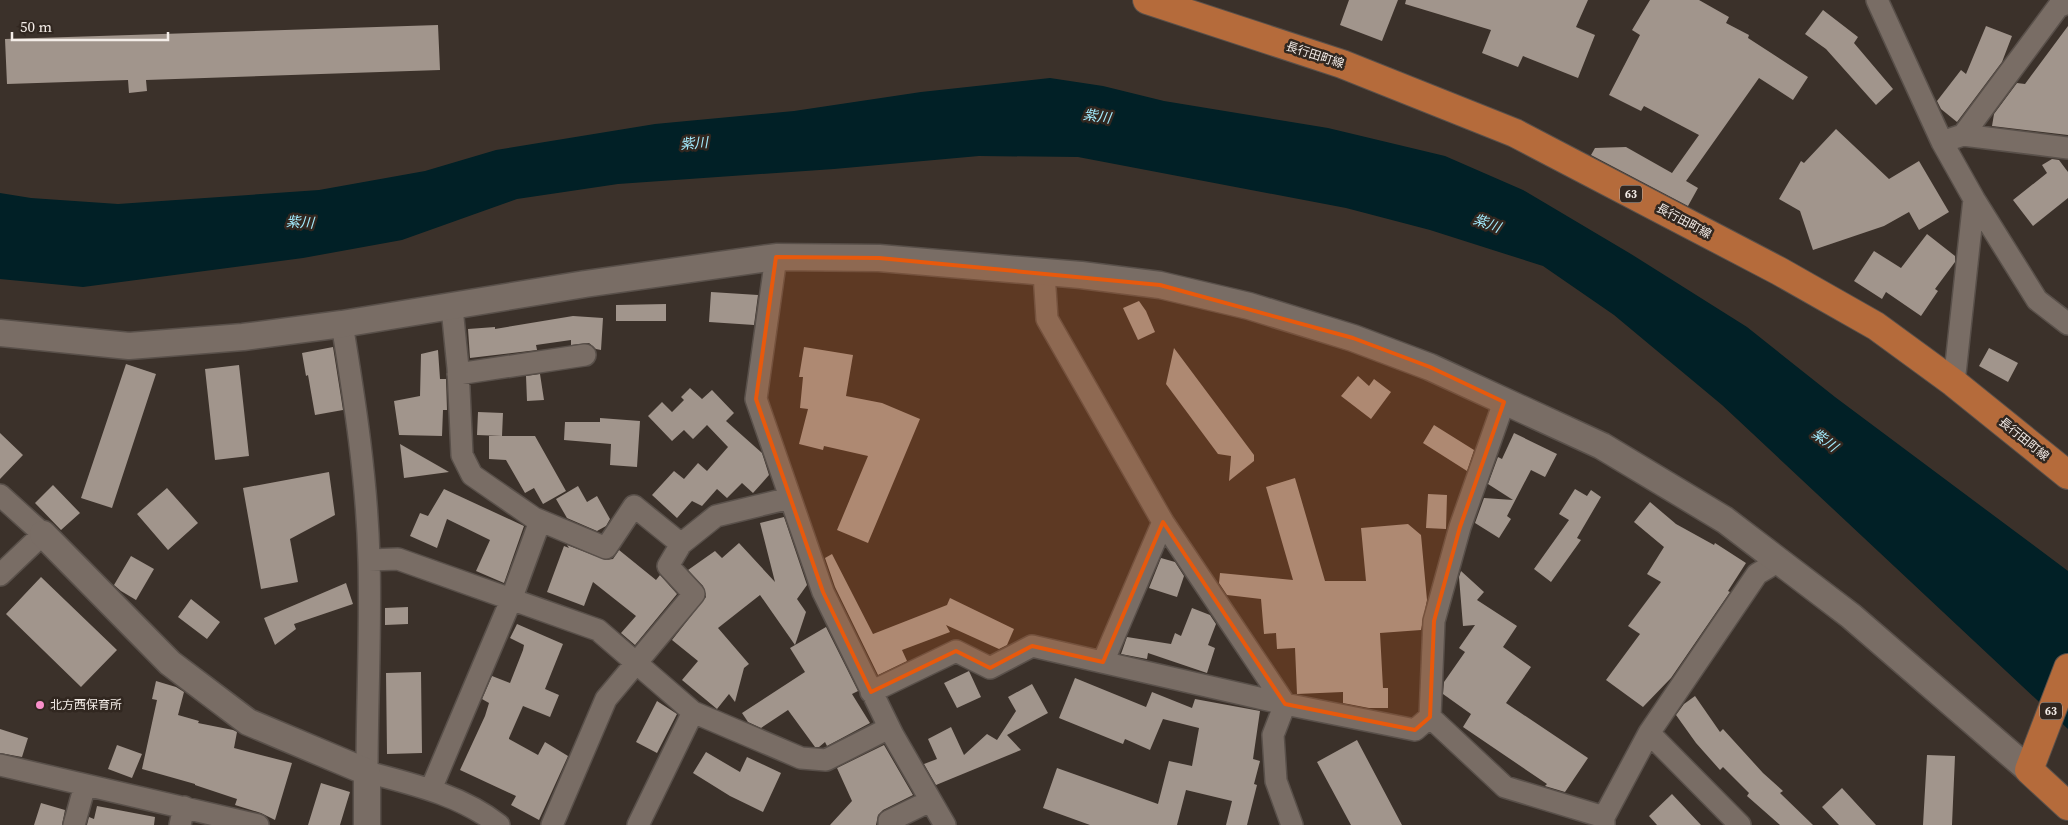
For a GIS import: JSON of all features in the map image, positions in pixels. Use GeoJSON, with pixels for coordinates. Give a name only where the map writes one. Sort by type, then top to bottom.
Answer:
{"type":"FeatureCollection","features":[{"type":"Feature","properties":{"kind":"main road","name":"長行田町線"},"geometry":{"type":"LineString","coordinates":[[1147,0],[1342,64],[1515,133],[1779,271],[1876,326],[1954,383],[2068,475]]}},
{"type":"Feature","properties":{"kind":"main road","name":"63"},"geometry":{"type":"LineString","coordinates":[[2032,760],[2068,668]]}},
{"type":"Feature","properties":{"kind":"main road"},"geometry":{"type":"LineString","coordinates":[[2032,760],[2068,806]]}},
{"type":"Feature","properties":{"kind":"street"},"geometry":{"type":"LineString","coordinates":[[1877,0],[1942,142],[1974,200],[2037,300],[2068,324]]}},
{"type":"Feature","properties":{"kind":"street"},"geometry":{"type":"LineString","coordinates":[[1963,135],[2058,7],[2068,3]]}},
{"type":"Feature","properties":{"kind":"street"},"geometry":{"type":"LineString","coordinates":[[1942,142],[1963,135],[2068,148]]}},
{"type":"Feature","properties":{"kind":"street"},"geometry":{"type":"LineString","coordinates":[[1954,383],[1974,200]]}},
{"type":"Feature","properties":{"kind":"street"},"geometry":{"type":"LineString","coordinates":[[776,257],[756,399],[823,592],[889,728],[945,825]]}},
{"type":"Feature","properties":{"kind":"street"},"geometry":{"type":"LineString","coordinates":[[0,332],[129,346],[242,337],[452,308],[585,284],[776,257],[879,258],[1080,275],[1160,285],[1249,306],[1353,338],[1430,366],[1602,446],[1725,520],[1851,616],[2032,760]]}},
{"type":"Feature","properties":{"kind":"street"},"geometry":{"type":"LineString","coordinates":[[1044,273],[1047,319],[1163,522],[1285,704]]}},
{"type":"Feature","properties":{"kind":"street"},"geometry":{"type":"LineString","coordinates":[[452,308],[458,374],[462,455],[472,475],[540,521],[606,548],[634,506],[681,544]]}},
{"type":"Feature","properties":{"kind":"street"},"geometry":{"type":"LineString","coordinates":[[342,324],[355,400],[366,505],[369,560],[367,825]]}},
{"type":"Feature","properties":{"kind":"street"},"geometry":{"type":"LineString","coordinates":[[458,374],[585,356]]}},
{"type":"Feature","properties":{"kind":"street"},"geometry":{"type":"LineString","coordinates":[[871,692],[956,651],[990,668],[1032,646],[1285,704],[1415,730],[1430,717],[1434,621],[1460,527],[1504,402]]}},
{"type":"Feature","properties":{"kind":"street"},"geometry":{"type":"LineString","coordinates":[[0,495],[43,534],[170,663],[248,722],[366,772],[431,789],[486,814],[499,825]]}},
{"type":"Feature","properties":{"kind":"street"},"geometry":{"type":"LineString","coordinates":[[552,825],[606,699],[694,594],[668,566],[681,544],[716,516],[790,498]]}},
{"type":"Feature","properties":{"kind":"street"},"geometry":{"type":"LineString","coordinates":[[431,789],[511,600],[540,521]]}},
{"type":"Feature","properties":{"kind":"street"},"geometry":{"type":"LineString","coordinates":[[1103,662],[1163,522]]}},
{"type":"Feature","properties":{"kind":"street"},"geometry":{"type":"LineString","coordinates":[[0,574],[43,534]]}},
{"type":"Feature","properties":{"kind":"street"},"geometry":{"type":"LineString","coordinates":[[369,560],[398,559],[598,630],[693,712],[801,758],[826,760],[889,728]]}},
{"type":"Feature","properties":{"kind":"street"},"geometry":{"type":"LineString","coordinates":[[1430,717],[1506,788],[1604,821],[1649,733],[1757,574],[1779,561]]}},
{"type":"Feature","properties":{"kind":"street"},"geometry":{"type":"LineString","coordinates":[[1285,704],[1273,735],[1276,781],[1292,825]]}},
{"type":"Feature","properties":{"kind":"street"},"geometry":{"type":"LineString","coordinates":[[638,825],[693,712]]}},
{"type":"Feature","properties":{"kind":"street"},"geometry":{"type":"LineString","coordinates":[[1649,733],[1740,825]]}},
{"type":"Feature","properties":{"kind":"street"},"geometry":{"type":"LineString","coordinates":[[0,765],[85,785],[182,816],[258,825]]}},
{"type":"Feature","properties":{"kind":"street"},"geometry":{"type":"LineString","coordinates":[[74,825],[85,785]]}},
{"type":"Feature","properties":{"kind":"street"},"geometry":{"type":"LineString","coordinates":[[889,825],[889,820],[930,801]]}},
{"type":"Feature","properties":{"kind":"highlighted area"},"geometry":{"type":"Polygon","coordinates":[[[776,257],[879,258],[1160,285],[1353,338],[1430,367],[1504,402],[1460,527],[1434,621],[1430,717],[1415,730],[1285,704],[1163,522],[1103,662],[1032,646],[990,668],[956,651],[871,692],[823,592],[756,399],[776,257]]]}},
{"type":"Feature","properties":{"kind":"water","name":"紫川"},"geometry":{"type":"Polygon","coordinates":[[[1050,78],[1103,86],[1164,101],[1328,128],[1445,156],[1523,190],[1631,254],[1747,327],[1835,397],[2068,571],[2068,729],[1722,405],[1614,315],[1543,266],[1430,230],[1346,208],[1078,157],[979,156],[834,169],[618,184],[517,199],[402,240],[303,258],[83,287],[0,279],[0,193],[31,198],[118,204],[319,190],[425,171],[496,150],[655,124],[794,111],[921,92],[1050,78]]]}},
{"type":"Feature","properties":{"kind":"building"},"geometry":{"type":"Polygon","coordinates":[[[1349,0],[1398,0],[1382,41],[1340,25],[1349,0]]]}},
{"type":"Feature","properties":{"kind":"building"},"geometry":{"type":"Polygon","coordinates":[[[1406,0],[1588,0],[1576,27],[1595,35],[1578,78],[1523,56],[1518,67],[1482,53],[1491,30],[1405,4],[1406,0]]]}},
{"type":"Feature","properties":{"kind":"building"},"geometry":{"type":"Polygon","coordinates":[[[1650,0],[1699,0],[1729,17],[1726,23],[1749,35],[1748,38],[1808,77],[1793,100],[1759,78],[1686,181],[1698,188],[1688,206],[1591,155],[1595,148],[1626,147],[1672,173],[1699,135],[1644,106],[1641,111],[1609,95],[1640,35],[1632,30],[1650,0]]]}},
{"type":"Feature","properties":{"kind":"building"},"geometry":{"type":"Polygon","coordinates":[[[1823,10],[1858,37],[1854,43],[1893,89],[1876,105],[1826,49],[1805,34],[1823,10]]]}},
{"type":"Feature","properties":{"kind":"building"},"geometry":{"type":"Polygon","coordinates":[[[438,25],[440,70],[146,80],[147,91],[129,93],[128,80],[7,84],[5,39],[438,25]]]}},
{"type":"Feature","properties":{"kind":"building"},"geometry":{"type":"Polygon","coordinates":[[[1986,26],[2012,36],[2002,62],[1957,122],[1941,109],[1937,101],[1961,70],[1966,74],[1986,26]]]}},
{"type":"Feature","properties":{"kind":"building"},"geometry":{"type":"Polygon","coordinates":[[[2068,26],[2068,135],[1992,126],[1994,114],[2017,83],[2025,84],[2068,26]]]}},
{"type":"Feature","properties":{"kind":"building"},"geometry":{"type":"Polygon","coordinates":[[[1836,129],[1889,179],[1919,161],[1949,212],[1919,230],[1909,212],[1884,226],[1813,250],[1800,211],[1779,199],[1801,161],[1804,163],[1836,129]]]}},
{"type":"Feature","properties":{"kind":"building"},"geometry":{"type":"Polygon","coordinates":[[[2052,159],[2059,160],[2068,172],[2068,198],[2033,226],[2013,200],[2047,173],[2042,165],[2052,159]]]}},
{"type":"Feature","properties":{"kind":"building"},"geometry":{"type":"Polygon","coordinates":[[[1927,234],[1955,256],[1955,262],[1935,289],[1938,291],[1921,316],[1886,292],[1882,299],[1854,281],[1874,251],[1901,268],[1927,234]]]}},
{"type":"Feature","properties":{"kind":"building"},"geometry":{"type":"Polygon","coordinates":[[[711,292],[758,295],[754,325],[709,322],[711,292]]]}},
{"type":"Feature","properties":{"kind":"building"},"geometry":{"type":"Polygon","coordinates":[[[1139,301],[1146,311],[1155,332],[1138,340],[1123,308],[1139,301]]]}},
{"type":"Feature","properties":{"kind":"building"},"geometry":{"type":"Polygon","coordinates":[[[666,304],[666,321],[616,321],[616,305],[666,304]]]}},
{"type":"Feature","properties":{"kind":"building"},"geometry":{"type":"Polygon","coordinates":[[[573,316],[603,318],[601,350],[596,349],[589,343],[571,345],[571,340],[536,345],[537,350],[470,358],[468,329],[495,327],[495,329],[573,316]]]}},
{"type":"Feature","properties":{"kind":"building"},"geometry":{"type":"Polygon","coordinates":[[[333,347],[343,410],[315,415],[302,353],[333,347]]]}},
{"type":"Feature","properties":{"kind":"building"},"geometry":{"type":"Polygon","coordinates":[[[804,347],[853,355],[846,396],[882,403],[920,419],[868,543],[837,530],[868,456],[824,446],[823,450],[799,444],[808,409],[800,408],[803,377],[799,377],[804,347]]]}},
{"type":"Feature","properties":{"kind":"building"},"geometry":{"type":"Polygon","coordinates":[[[1174,348],[1254,455],[1254,461],[1229,481],[1231,456],[1218,454],[1166,384],[1174,348]]]}},
{"type":"Feature","properties":{"kind":"building"},"geometry":{"type":"Polygon","coordinates":[[[1989,348],[2018,363],[2008,382],[1979,366],[1989,348]]]}},
{"type":"Feature","properties":{"kind":"building"},"geometry":{"type":"Polygon","coordinates":[[[438,350],[440,379],[446,379],[447,410],[443,410],[442,436],[399,435],[394,401],[420,396],[421,354],[438,350]]]}},
{"type":"Feature","properties":{"kind":"building"},"geometry":{"type":"Polygon","coordinates":[[[126,364],[156,374],[112,508],[81,498],[126,364]]]}},
{"type":"Feature","properties":{"kind":"building"},"geometry":{"type":"Polygon","coordinates":[[[239,365],[249,456],[215,460],[205,369],[239,365]]]}},
{"type":"Feature","properties":{"kind":"building"},"geometry":{"type":"Polygon","coordinates":[[[540,374],[544,400],[527,401],[526,376],[540,374]]]}},
{"type":"Feature","properties":{"kind":"building"},"geometry":{"type":"Polygon","coordinates":[[[1358,376],[1369,386],[1374,379],[1391,392],[1371,419],[1341,396],[1358,376]]]}},
{"type":"Feature","properties":{"kind":"building"},"geometry":{"type":"Polygon","coordinates":[[[690,388],[702,399],[712,390],[734,413],[726,421],[762,453],[769,475],[753,493],[742,483],[727,498],[717,489],[702,506],[692,501],[677,518],[652,495],[674,471],[684,479],[698,463],[707,471],[728,447],[707,425],[693,439],[684,430],[672,441],[648,416],[662,402],[672,412],[684,400],[681,397],[690,388]]]}},
{"type":"Feature","properties":{"kind":"building"},"geometry":{"type":"Polygon","coordinates":[[[478,412],[503,413],[502,436],[477,435],[478,412]]]}},
{"type":"Feature","properties":{"kind":"building"},"geometry":{"type":"Polygon","coordinates":[[[600,418],[640,421],[637,467],[610,465],[611,444],[564,440],[565,422],[600,422],[600,418]]]}},
{"type":"Feature","properties":{"kind":"building"},"geometry":{"type":"Polygon","coordinates":[[[1434,425],[1474,450],[1467,471],[1423,443],[1434,425]]]}},
{"type":"Feature","properties":{"kind":"building"},"geometry":{"type":"Polygon","coordinates":[[[0,433],[23,455],[0,479],[0,433]]]}},
{"type":"Feature","properties":{"kind":"building"},"geometry":{"type":"Polygon","coordinates":[[[1514,433],[1557,454],[1545,477],[1531,470],[1507,516],[1511,519],[1499,538],[1475,523],[1484,498],[1513,500],[1488,484],[1498,457],[1502,459],[1514,433]]]}},
{"type":"Feature","properties":{"kind":"building"},"geometry":{"type":"Polygon","coordinates":[[[489,436],[535,436],[566,491],[543,504],[534,488],[525,493],[506,460],[489,459],[489,436]]]}},
{"type":"Feature","properties":{"kind":"building"},"geometry":{"type":"Polygon","coordinates":[[[400,444],[449,472],[404,478],[400,444]]]}},
{"type":"Feature","properties":{"kind":"building"},"geometry":{"type":"Polygon","coordinates":[[[329,472],[335,515],[290,539],[298,582],[261,589],[243,488],[329,472]]]}},
{"type":"Feature","properties":{"kind":"building"},"geometry":{"type":"Polygon","coordinates":[[[1295,478],[1325,581],[1366,581],[1361,528],[1408,524],[1421,535],[1427,600],[1421,630],[1380,633],[1383,688],[1388,688],[1388,708],[1369,708],[1343,703],[1343,692],[1297,694],[1295,648],[1277,649],[1276,633],[1264,634],[1261,599],[1227,595],[1219,583],[1220,573],[1293,580],[1266,487],[1295,478]]]}},
{"type":"Feature","properties":{"kind":"building"},"geometry":{"type":"Polygon","coordinates":[[[53,485],[80,513],[61,530],[35,503],[53,485]]]}},
{"type":"Feature","properties":{"kind":"building"},"geometry":{"type":"Polygon","coordinates":[[[578,486],[587,502],[597,496],[610,519],[606,526],[597,531],[567,518],[556,499],[578,486]]]}},
{"type":"Feature","properties":{"kind":"building"},"geometry":{"type":"Polygon","coordinates":[[[167,488],[198,523],[168,550],[137,514],[167,488]]]}},
{"type":"Feature","properties":{"kind":"building"},"geometry":{"type":"Polygon","coordinates":[[[444,489],[524,526],[504,583],[476,571],[490,540],[447,519],[437,548],[410,536],[420,513],[428,516],[444,489]]]}},
{"type":"Feature","properties":{"kind":"building"},"geometry":{"type":"Polygon","coordinates":[[[1575,489],[1587,496],[1591,490],[1601,497],[1577,538],[1581,540],[1551,582],[1534,569],[1569,520],[1559,514],[1575,489]]]}},
{"type":"Feature","properties":{"kind":"building"},"geometry":{"type":"Polygon","coordinates":[[[1428,494],[1447,495],[1446,529],[1426,528],[1428,494]]]}},
{"type":"Feature","properties":{"kind":"building"},"geometry":{"type":"Polygon","coordinates":[[[1650,502],[1676,524],[1714,545],[1715,543],[1746,563],[1728,591],[1730,592],[1671,678],[1643,707],[1606,680],[1640,634],[1628,626],[1661,582],[1647,574],[1664,547],[1634,522],[1650,502]]]}},
{"type":"Feature","properties":{"kind":"building"},"geometry":{"type":"Polygon","coordinates":[[[784,517],[807,585],[797,599],[806,612],[795,645],[760,595],[718,628],[749,664],[744,668],[735,702],[729,694],[717,709],[682,680],[698,661],[672,640],[706,597],[703,586],[688,570],[715,551],[722,558],[739,543],[775,582],[760,523],[784,517]]]}},
{"type":"Feature","properties":{"kind":"building"},"geometry":{"type":"Polygon","coordinates":[[[567,545],[606,560],[613,559],[619,550],[656,580],[660,575],[677,594],[635,645],[621,633],[636,616],[593,582],[584,606],[547,592],[564,546],[569,548],[567,545]]]}},
{"type":"Feature","properties":{"kind":"building"},"geometry":{"type":"Polygon","coordinates":[[[832,554],[873,634],[947,605],[950,598],[1014,629],[1007,645],[999,649],[946,625],[950,632],[902,650],[907,661],[878,675],[835,587],[825,558],[832,554]]]}},
{"type":"Feature","properties":{"kind":"building"},"geometry":{"type":"Polygon","coordinates":[[[131,556],[154,569],[136,600],[114,585],[131,556]]]}},
{"type":"Feature","properties":{"kind":"building"},"geometry":{"type":"Polygon","coordinates":[[[1161,558],[1175,562],[1184,576],[1177,597],[1149,588],[1161,558]]]}},
{"type":"Feature","properties":{"kind":"building"},"geometry":{"type":"Polygon","coordinates":[[[1461,571],[1484,592],[1477,600],[1517,626],[1503,647],[1531,667],[1506,703],[1588,758],[1565,792],[1545,786],[1547,784],[1463,727],[1471,714],[1443,694],[1444,682],[1465,652],[1459,648],[1475,625],[1463,626],[1459,577],[1461,571]]]}},
{"type":"Feature","properties":{"kind":"building"},"geometry":{"type":"Polygon","coordinates":[[[41,577],[117,650],[81,687],[6,614],[41,577]]]}},
{"type":"Feature","properties":{"kind":"building"},"geometry":{"type":"Polygon","coordinates":[[[346,583],[353,604],[294,624],[296,629],[275,645],[264,618],[346,583]]]}},
{"type":"Feature","properties":{"kind":"building"},"geometry":{"type":"Polygon","coordinates":[[[191,599],[220,622],[207,639],[178,617],[191,599]]]}},
{"type":"Feature","properties":{"kind":"building"},"geometry":{"type":"Polygon","coordinates":[[[408,607],[408,624],[385,625],[385,608],[408,607]]]}},
{"type":"Feature","properties":{"kind":"building"},"geometry":{"type":"Polygon","coordinates":[[[1192,608],[1210,615],[1216,624],[1208,645],[1215,648],[1207,673],[1148,653],[1147,659],[1121,654],[1127,637],[1171,644],[1175,633],[1181,636],[1192,608]]]}},
{"type":"Feature","properties":{"kind":"building"},"geometry":{"type":"Polygon","coordinates":[[[517,624],[563,644],[545,689],[559,695],[550,717],[523,706],[509,738],[538,755],[545,742],[568,756],[539,820],[511,805],[516,796],[460,770],[485,716],[489,703],[482,699],[492,676],[510,683],[523,650],[524,645],[510,638],[517,624]]]}},
{"type":"Feature","properties":{"kind":"building"},"geometry":{"type":"Polygon","coordinates":[[[826,627],[858,691],[852,694],[870,723],[827,746],[825,742],[819,747],[815,747],[788,710],[761,728],[748,722],[742,713],[805,672],[790,648],[826,627]]]}},
{"type":"Feature","properties":{"kind":"building"},"geometry":{"type":"Polygon","coordinates":[[[969,671],[981,697],[957,708],[944,683],[969,671]]]}},
{"type":"Feature","properties":{"kind":"building"},"geometry":{"type":"Polygon","coordinates":[[[421,672],[422,753],[387,754],[386,673],[421,672]]]}},
{"type":"Feature","properties":{"kind":"building"},"geometry":{"type":"Polygon","coordinates":[[[1075,678],[1146,707],[1152,692],[1192,708],[1195,699],[1260,711],[1253,759],[1260,761],[1254,784],[1257,785],[1247,825],[1226,825],[1232,801],[1186,790],[1177,825],[1090,825],[1043,808],[1057,768],[1158,804],[1169,761],[1192,766],[1199,728],[1163,719],[1150,750],[1125,739],[1123,744],[1059,718],[1075,678]]]}},
{"type":"Feature","properties":{"kind":"building"},"geometry":{"type":"Polygon","coordinates":[[[156,681],[176,687],[184,692],[178,715],[199,721],[198,723],[237,732],[234,748],[292,763],[275,820],[261,813],[235,805],[237,799],[195,784],[142,769],[157,700],[152,699],[156,681]]]}},
{"type":"Feature","properties":{"kind":"building"},"geometry":{"type":"Polygon","coordinates":[[[1032,684],[1048,713],[1007,735],[1021,750],[936,785],[924,764],[937,759],[928,739],[951,727],[964,755],[987,734],[997,740],[1016,711],[1008,697],[1032,684]]]}},
{"type":"Feature","properties":{"kind":"building"},"geometry":{"type":"Polygon","coordinates":[[[1695,696],[1720,732],[1723,729],[1763,773],[1783,791],[1780,793],[1813,825],[1780,825],[1747,796],[1749,793],[1723,767],[1720,770],[1696,743],[1676,715],[1684,704],[1695,696]]]}},
{"type":"Feature","properties":{"kind":"building"},"geometry":{"type":"Polygon","coordinates":[[[657,701],[677,714],[657,753],[636,742],[657,701]]]}},
{"type":"Feature","properties":{"kind":"building"},"geometry":{"type":"Polygon","coordinates":[[[0,729],[28,738],[22,757],[0,753],[0,729]]]}},
{"type":"Feature","properties":{"kind":"building"},"geometry":{"type":"Polygon","coordinates":[[[1357,740],[1402,825],[1351,825],[1317,762],[1357,740]]]}},
{"type":"Feature","properties":{"kind":"building"},"geometry":{"type":"Polygon","coordinates":[[[117,745],[142,754],[132,778],[108,769],[117,745]]]}},
{"type":"Feature","properties":{"kind":"building"},"geometry":{"type":"Polygon","coordinates":[[[884,745],[913,795],[883,810],[878,815],[876,825],[830,825],[852,801],[837,768],[884,745]]]}},
{"type":"Feature","properties":{"kind":"building"},"geometry":{"type":"Polygon","coordinates":[[[706,752],[740,772],[747,757],[781,773],[763,812],[730,796],[693,773],[706,752]]]}},
{"type":"Feature","properties":{"kind":"building"},"geometry":{"type":"Polygon","coordinates":[[[1927,755],[1955,756],[1952,825],[1923,825],[1927,755]]]}},
{"type":"Feature","properties":{"kind":"building"},"geometry":{"type":"Polygon","coordinates":[[[321,783],[350,792],[340,825],[308,825],[321,783]]]}},
{"type":"Feature","properties":{"kind":"building"},"geometry":{"type":"Polygon","coordinates":[[[1842,788],[1876,825],[1839,825],[1822,807],[1842,788]]]}},
{"type":"Feature","properties":{"kind":"building"},"geometry":{"type":"Polygon","coordinates":[[[1672,794],[1701,825],[1657,825],[1649,816],[1672,794]]]}},
{"type":"Feature","properties":{"kind":"building"},"geometry":{"type":"Polygon","coordinates":[[[41,803],[65,810],[62,825],[34,825],[41,803]]]}},
{"type":"Feature","properties":{"kind":"building"},"geometry":{"type":"Polygon","coordinates":[[[97,806],[155,817],[154,825],[87,825],[89,817],[94,819],[97,806]]]}},
{"type":"Feature","properties":{"kind":"place","name":"北方西保育所"},"geometry":{"type":"Point","coordinates":[40,705]}}]}
